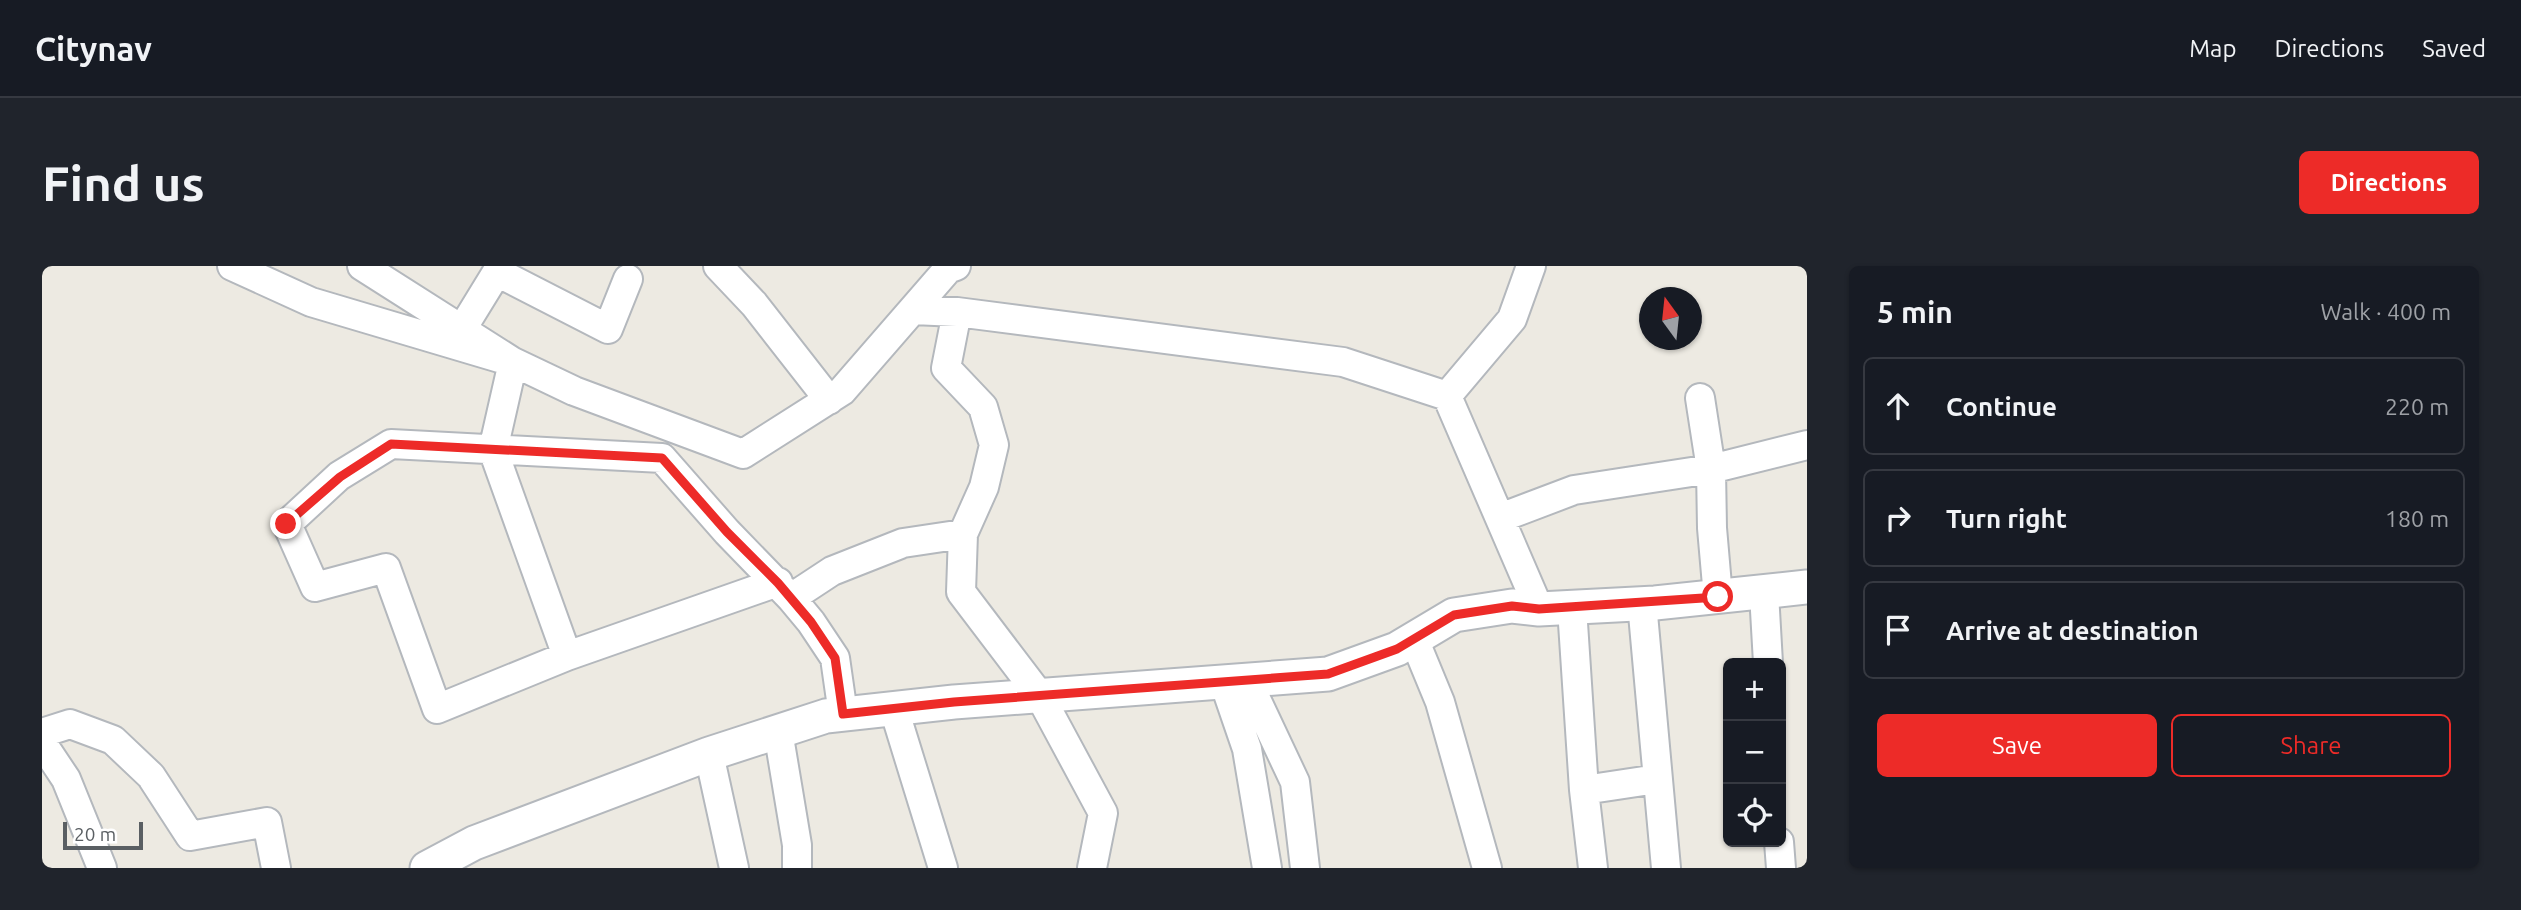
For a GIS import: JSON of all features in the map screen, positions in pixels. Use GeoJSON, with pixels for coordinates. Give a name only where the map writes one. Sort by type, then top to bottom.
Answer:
{"type":"FeatureCollection","features":[{"type":"Feature","properties":{"kind":"street"},"geometry":{"type":"LineString","coordinates":[[232,266],[311,302],[513,362]]}},
{"type":"Feature","properties":{"kind":"street"},"geometry":{"type":"LineString","coordinates":[[362,266],[391,273],[462,329],[513,362],[574,391],[743,453],[842,391],[948,269],[956,266]]}},
{"type":"Feature","properties":{"kind":"street"},"geometry":{"type":"LineString","coordinates":[[718,266],[754,304],[829,400]]}},
{"type":"Feature","properties":{"kind":"street"},"geometry":{"type":"LineString","coordinates":[[1447,396],[1512,319],[1531,266]]}},
{"type":"Feature","properties":{"kind":"street"},"geometry":{"type":"LineString","coordinates":[[462,329],[497,272],[608,328],[623,270]]}},
{"type":"Feature","properties":{"kind":"street"},"geometry":{"type":"LineString","coordinates":[[913,310],[957,312],[1343,362],[1447,396],[1539,609]]}},
{"type":"Feature","properties":{"kind":"street"},"geometry":{"type":"LineString","coordinates":[[957,312],[946,368],[983,407],[993,445],[984,487],[963,534],[961,592],[1040,696],[1103,813],[1092,868]]}},
{"type":"Feature","properties":{"kind":"street"},"geometry":{"type":"LineString","coordinates":[[513,362],[493,450],[567,656]]}},
{"type":"Feature","properties":{"kind":"street"},"geometry":{"type":"LineString","coordinates":[[1700,398],[1711,469],[1712,528],[1718,597]]}},
{"type":"Feature","properties":{"kind":"street"},"geometry":{"type":"LineString","coordinates":[[843,714],[835,658],[811,622],[784,590],[727,532],[662,458],[391,444],[340,477],[286,524],[315,587],[386,568],[437,709],[567,656],[784,590],[903,543],[963,534]]}},
{"type":"Feature","properties":{"kind":"street"},"geometry":{"type":"LineString","coordinates":[[1500,518],[1574,490],[1711,469],[1807,445]]}},
{"type":"Feature","properties":{"kind":"street"},"geometry":{"type":"LineString","coordinates":[[426,868],[474,844],[709,754],[825,716],[1328,674],[1397,649],[1454,615],[1512,606],[1539,609],[1642,603],[1807,587]]}},
{"type":"Feature","properties":{"kind":"street"},"geometry":{"type":"LineString","coordinates":[[1764,593],[1768,658]]}},
{"type":"Feature","properties":{"kind":"street"},"geometry":{"type":"LineString","coordinates":[[1642,603],[1666,868]]}},
{"type":"Feature","properties":{"kind":"street"},"geometry":{"type":"LineString","coordinates":[[1572,607],[1584,790],[1593,868]]}},
{"type":"Feature","properties":{"kind":"street"},"geometry":{"type":"LineString","coordinates":[[1414,639],[1440,702],[1487,868]]}},
{"type":"Feature","properties":{"kind":"street"},"geometry":{"type":"LineString","coordinates":[[1235,681],[1267,868]]}},
{"type":"Feature","properties":{"kind":"street"},"geometry":{"type":"LineString","coordinates":[[1235,681],[1295,782],[1305,868]]}},
{"type":"Feature","properties":{"kind":"street"},"geometry":{"type":"LineString","coordinates":[[894,709],[943,868]]}},
{"type":"Feature","properties":{"kind":"street"},"geometry":{"type":"LineString","coordinates":[[42,733],[70,724],[113,740],[151,776],[190,836],[267,822],[276,868]]}},
{"type":"Feature","properties":{"kind":"street"},"geometry":{"type":"LineString","coordinates":[[778,731],[797,845],[797,868]]}},
{"type":"Feature","properties":{"kind":"street"},"geometry":{"type":"LineString","coordinates":[[42,743],[66,779],[102,868]]}},
{"type":"Feature","properties":{"kind":"street"},"geometry":{"type":"LineString","coordinates":[[709,754],[734,868]]}},
{"type":"Feature","properties":{"kind":"street"},"geometry":{"type":"LineString","coordinates":[[1584,790],[1657,779]]}},
{"type":"Feature","properties":{"kind":"street"},"geometry":{"type":"LineString","coordinates":[[1779,847],[1781,868]]}},
{"type":"Feature","properties":{"kind":"route"},"geometry":{"type":"LineString","coordinates":[[286,524],[340,477],[391,444],[662,458],[811,622],[835,658],[843,714],[954,702],[1328,674],[1397,649],[1454,615],[1512,606],[1539,609],[1718,597]]}}]}
